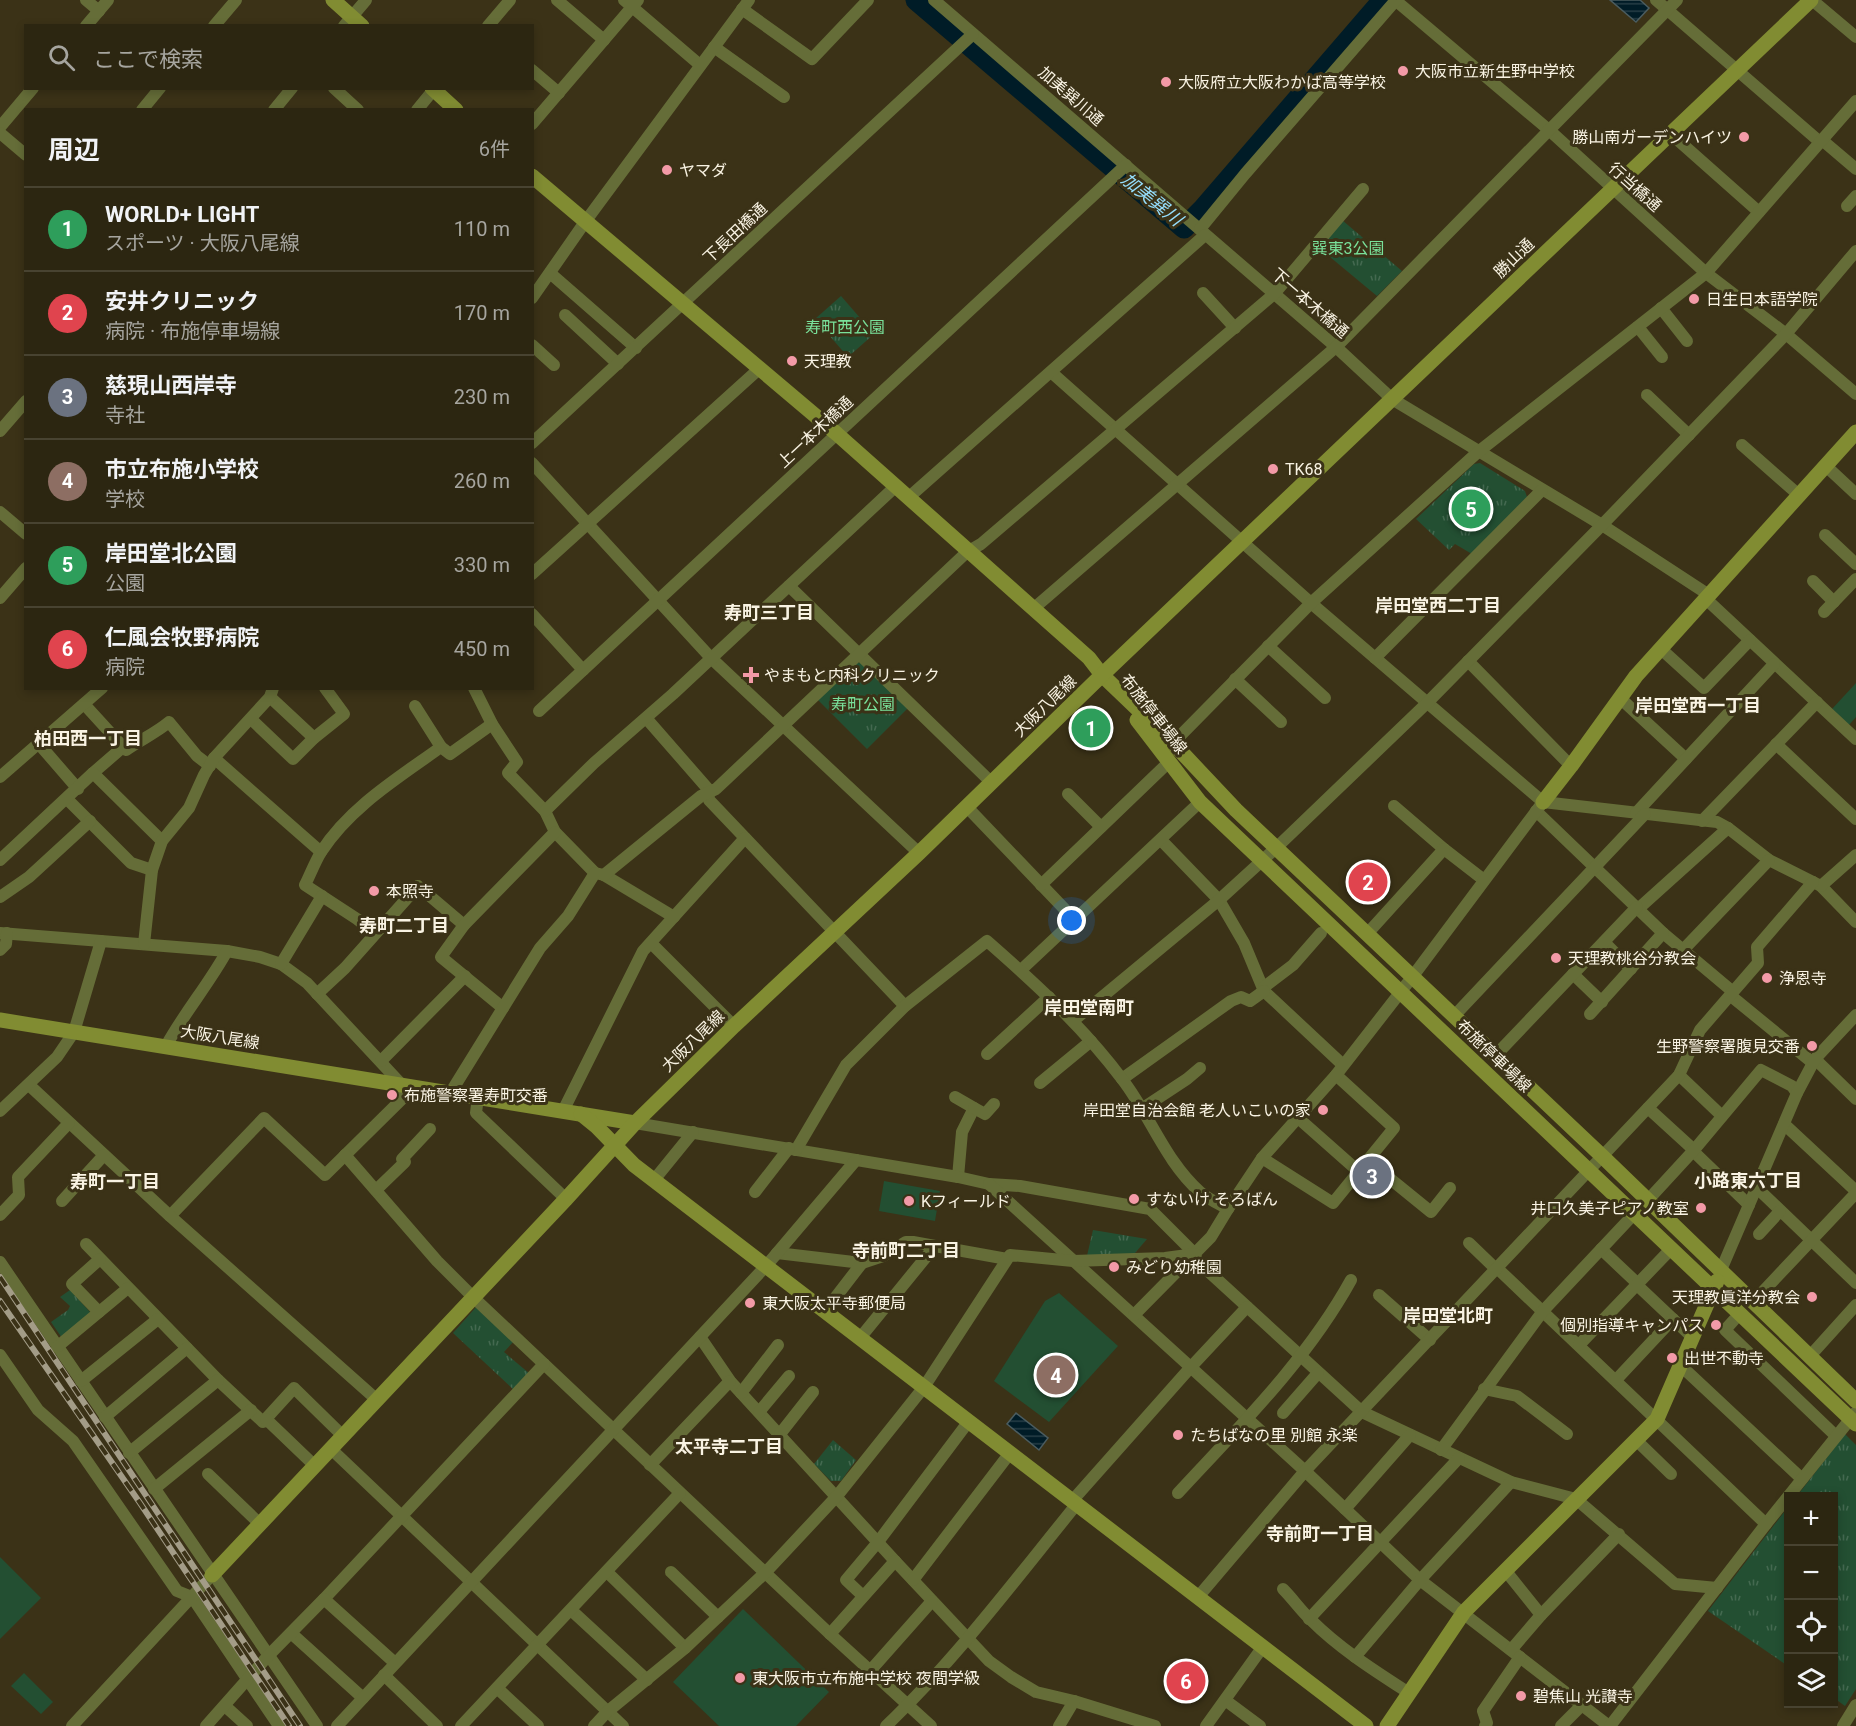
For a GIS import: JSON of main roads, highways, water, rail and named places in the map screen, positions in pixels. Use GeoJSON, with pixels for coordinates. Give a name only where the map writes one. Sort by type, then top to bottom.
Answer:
{"type":"FeatureCollection","features":[{"type":"Feature","properties":{"kind":"main road"},"geometry":{"type":"LineString","coordinates":[[333,0],[353,22]]}},
{"type":"Feature","properties":{"kind":"main road","name":"勝山通"},"geometry":{"type":"LineString","coordinates":[[1242,542],[1812,0]]}},
{"type":"Feature","properties":{"kind":"main road"},"geometry":{"type":"LineString","coordinates":[[435,90],[454,108]]}},
{"type":"Feature","properties":{"kind":"main road"},"geometry":{"type":"LineString","coordinates":[[534,178],[837,434],[967,552],[1089,658],[1102,675]]}},
{"type":"Feature","properties":{"kind":"main road"},"geometry":{"type":"LineString","coordinates":[[1539,807],[1572,766],[1636,676],[1827,467],[1856,432]]}},
{"type":"Feature","properties":{"kind":"main road","name":"大阪八尾線"},"geometry":{"type":"LineString","coordinates":[[0,1020],[634,1123],[734,1026],[920,854],[1102,675],[1242,542]]}},
{"type":"Feature","properties":{"kind":"main road","name":"布施停車場線"},"geometry":{"type":"LineString","coordinates":[[1102,675],[1173,742],[1218,793],[1276,849],[1413,976],[1856,1401]]}},
{"type":"Feature","properties":{"kind":"main road","name":"布施停車場線"},"geometry":{"type":"LineString","coordinates":[[1102,675],[1113,697],[1147,731],[1200,802],[1852,1420]]}},
{"type":"Feature","properties":{"kind":"main road"},"geometry":{"type":"LineString","coordinates":[[581,1114],[634,1165],[1366,1726]]}},
{"type":"Feature","properties":{"kind":"main road"},"geometry":{"type":"LineString","coordinates":[[212,1575],[566,1199],[634,1123]]}},
{"type":"Feature","properties":{"kind":"main road"},"geometry":{"type":"LineString","coordinates":[[1387,1726],[1464,1612],[1657,1419],[1721,1270]]}},
{"type":"Feature","properties":{"kind":"water"},"geometry":{"type":"Polygon","coordinates":[[[1610,0],[1640,0],[1649,8],[1636,22],[1610,0]]]}},
{"type":"Feature","properties":{"kind":"water"},"geometry":{"type":"Polygon","coordinates":[[[1016,1413],[1048,1438],[1039,1450],[1007,1424],[1016,1413]]]}},
{"type":"Feature","properties":{"kind":"waterway","name":"加美巽川"},"geometry":{"type":"LineString","coordinates":[[916,0],[1184,228],[1383,0]]}},
{"type":"Feature","properties":{"kind":"railway"},"geometry":{"type":"LineString","coordinates":[[0,1277],[300,1726]]}},
{"type":"Feature","properties":{"kind":"railway"},"geometry":{"type":"LineString","coordinates":[[0,1301],[140,1503],[289,1726]]}},
{"type":"Feature","properties":{"kind":"place","name":"大阪市立新生野中学校"},"geometry":{"type":"Point","coordinates":[1403,71]}},
{"type":"Feature","properties":{"kind":"place","name":"大阪府立大阪わかば高等学校"},"geometry":{"type":"Point","coordinates":[1166,82]}},
{"type":"Feature","properties":{"kind":"place","name":"勝山南ガーデンハイツ"},"geometry":{"type":"Point","coordinates":[1744,137]}},
{"type":"Feature","properties":{"kind":"place","name":"ヤマダ"},"geometry":{"type":"Point","coordinates":[667,170]}},
{"type":"Feature","properties":{"kind":"place","name":"日生日本語学院"},"geometry":{"type":"Point","coordinates":[1694,299]}},
{"type":"Feature","properties":{"kind":"place","name":"天理教"},"geometry":{"type":"Point","coordinates":[792,361]}},
{"type":"Feature","properties":{"kind":"place","name":"TK68"},"geometry":{"type":"Point","coordinates":[1273,469]}},
{"type":"Feature","properties":{"kind":"place","name":"岸田堂北公園"},"geometry":{"type":"Point","coordinates":[1471,509]}},
{"type":"Feature","properties":{"kind":"place","name":"やまもと内科クリニック"},"geometry":{"type":"Point","coordinates":[751,675]}},
{"type":"Feature","properties":{"kind":"place","name":"WORLD+ LIGHT"},"geometry":{"type":"Point","coordinates":[1091,728]}},
{"type":"Feature","properties":{"kind":"place","name":"安井クリニック"},"geometry":{"type":"Point","coordinates":[1368,882]}},
{"type":"Feature","properties":{"kind":"place","name":"本照寺"},"geometry":{"type":"Point","coordinates":[374,891]}},
{"type":"Feature","properties":{"kind":"place","name":"天理教桃谷分教会"},"geometry":{"type":"Point","coordinates":[1556,958]}},
{"type":"Feature","properties":{"kind":"place","name":"浄恩寺"},"geometry":{"type":"Point","coordinates":[1767,978]}},
{"type":"Feature","properties":{"kind":"place","name":"生野警察署腹見交番"},"geometry":{"type":"Point","coordinates":[1812,1046]}},
{"type":"Feature","properties":{"kind":"place","name":"布施警察署寿町交番"},"geometry":{"type":"Point","coordinates":[392,1095]}},
{"type":"Feature","properties":{"kind":"place","name":"岸田堂自治会館 老人いこいの家"},"geometry":{"type":"Point","coordinates":[1323,1110]}},
{"type":"Feature","properties":{"kind":"place","name":"慈現山西岸寺"},"geometry":{"type":"Point","coordinates":[1372,1176]}},
{"type":"Feature","properties":{"kind":"place","name":"すないけ そろばん"},"geometry":{"type":"Point","coordinates":[1134,1199]}},
{"type":"Feature","properties":{"kind":"place","name":"Kフィールド"},"geometry":{"type":"Point","coordinates":[909,1201]}},
{"type":"Feature","properties":{"kind":"place","name":"井口久美子ピアノ教室"},"geometry":{"type":"Point","coordinates":[1701,1208]}},
{"type":"Feature","properties":{"kind":"place","name":"みどり幼稚園"},"geometry":{"type":"Point","coordinates":[1114,1267]}},
{"type":"Feature","properties":{"kind":"place","name":"天理教眞洋分教会"},"geometry":{"type":"Point","coordinates":[1812,1297]}},
{"type":"Feature","properties":{"kind":"place","name":"東大阪太平寺郵便局"},"geometry":{"type":"Point","coordinates":[750,1303]}},
{"type":"Feature","properties":{"kind":"place","name":"個別指導キャンパス"},"geometry":{"type":"Point","coordinates":[1716,1325]}},
{"type":"Feature","properties":{"kind":"place","name":"出世不動寺"},"geometry":{"type":"Point","coordinates":[1672,1358]}},
{"type":"Feature","properties":{"kind":"place","name":"市立布施小学校"},"geometry":{"type":"Point","coordinates":[1056,1375]}},
{"type":"Feature","properties":{"kind":"place","name":"たちばなの里 別館 永楽"},"geometry":{"type":"Point","coordinates":[1178,1435]}},
{"type":"Feature","properties":{"kind":"place","name":"東大阪市立布施中学校 夜間学級"},"geometry":{"type":"Point","coordinates":[740,1678]}},
{"type":"Feature","properties":{"kind":"place","name":"仁風会牧野病院"},"geometry":{"type":"Point","coordinates":[1186,1681]}},
{"type":"Feature","properties":{"kind":"place","name":"碧焦山 光讃寺"},"geometry":{"type":"Point","coordinates":[1521,1696]}},
{"type":"Feature","properties":{"kind":"district","name":"岸田堂西二丁目"},"geometry":{"type":"Point","coordinates":[1438,605]}},
{"type":"Feature","properties":{"kind":"district","name":"寿町三丁目"},"geometry":{"type":"Point","coordinates":[769,612]}},
{"type":"Feature","properties":{"kind":"district","name":"岸田堂西一丁目"},"geometry":{"type":"Point","coordinates":[1698,705]}},
{"type":"Feature","properties":{"kind":"district","name":"柏田西一丁目"},"geometry":{"type":"Point","coordinates":[88,738]}},
{"type":"Feature","properties":{"kind":"district","name":"寿町二丁目"},"geometry":{"type":"Point","coordinates":[404,925]}},
{"type":"Feature","properties":{"kind":"district","name":"岸田堂南町"},"geometry":{"type":"Point","coordinates":[1089,1007]}},
{"type":"Feature","properties":{"kind":"district","name":"小路東六丁目"},"geometry":{"type":"Point","coordinates":[1748,1180]}},
{"type":"Feature","properties":{"kind":"district","name":"寿町一丁目"},"geometry":{"type":"Point","coordinates":[115,1181]}},
{"type":"Feature","properties":{"kind":"district","name":"寺前町二丁目"},"geometry":{"type":"Point","coordinates":[906,1250]}},
{"type":"Feature","properties":{"kind":"district","name":"岸田堂北町"},"geometry":{"type":"Point","coordinates":[1448,1315]}},
{"type":"Feature","properties":{"kind":"district","name":"太平寺二丁目"},"geometry":{"type":"Point","coordinates":[729,1446]}},
{"type":"Feature","properties":{"kind":"district","name":"寺前町一丁目"},"geometry":{"type":"Point","coordinates":[1320,1533]}},
{"type":"Feature","properties":{"kind":"park label","name":"巽東3公園"},"geometry":{"type":"Point","coordinates":[1348,248]}},
{"type":"Feature","properties":{"kind":"park label","name":"寿町西公園"},"geometry":{"type":"Point","coordinates":[845,327]}},
{"type":"Feature","properties":{"kind":"park label","name":"寿町公園"},"geometry":{"type":"Point","coordinates":[863,704]}}]}
